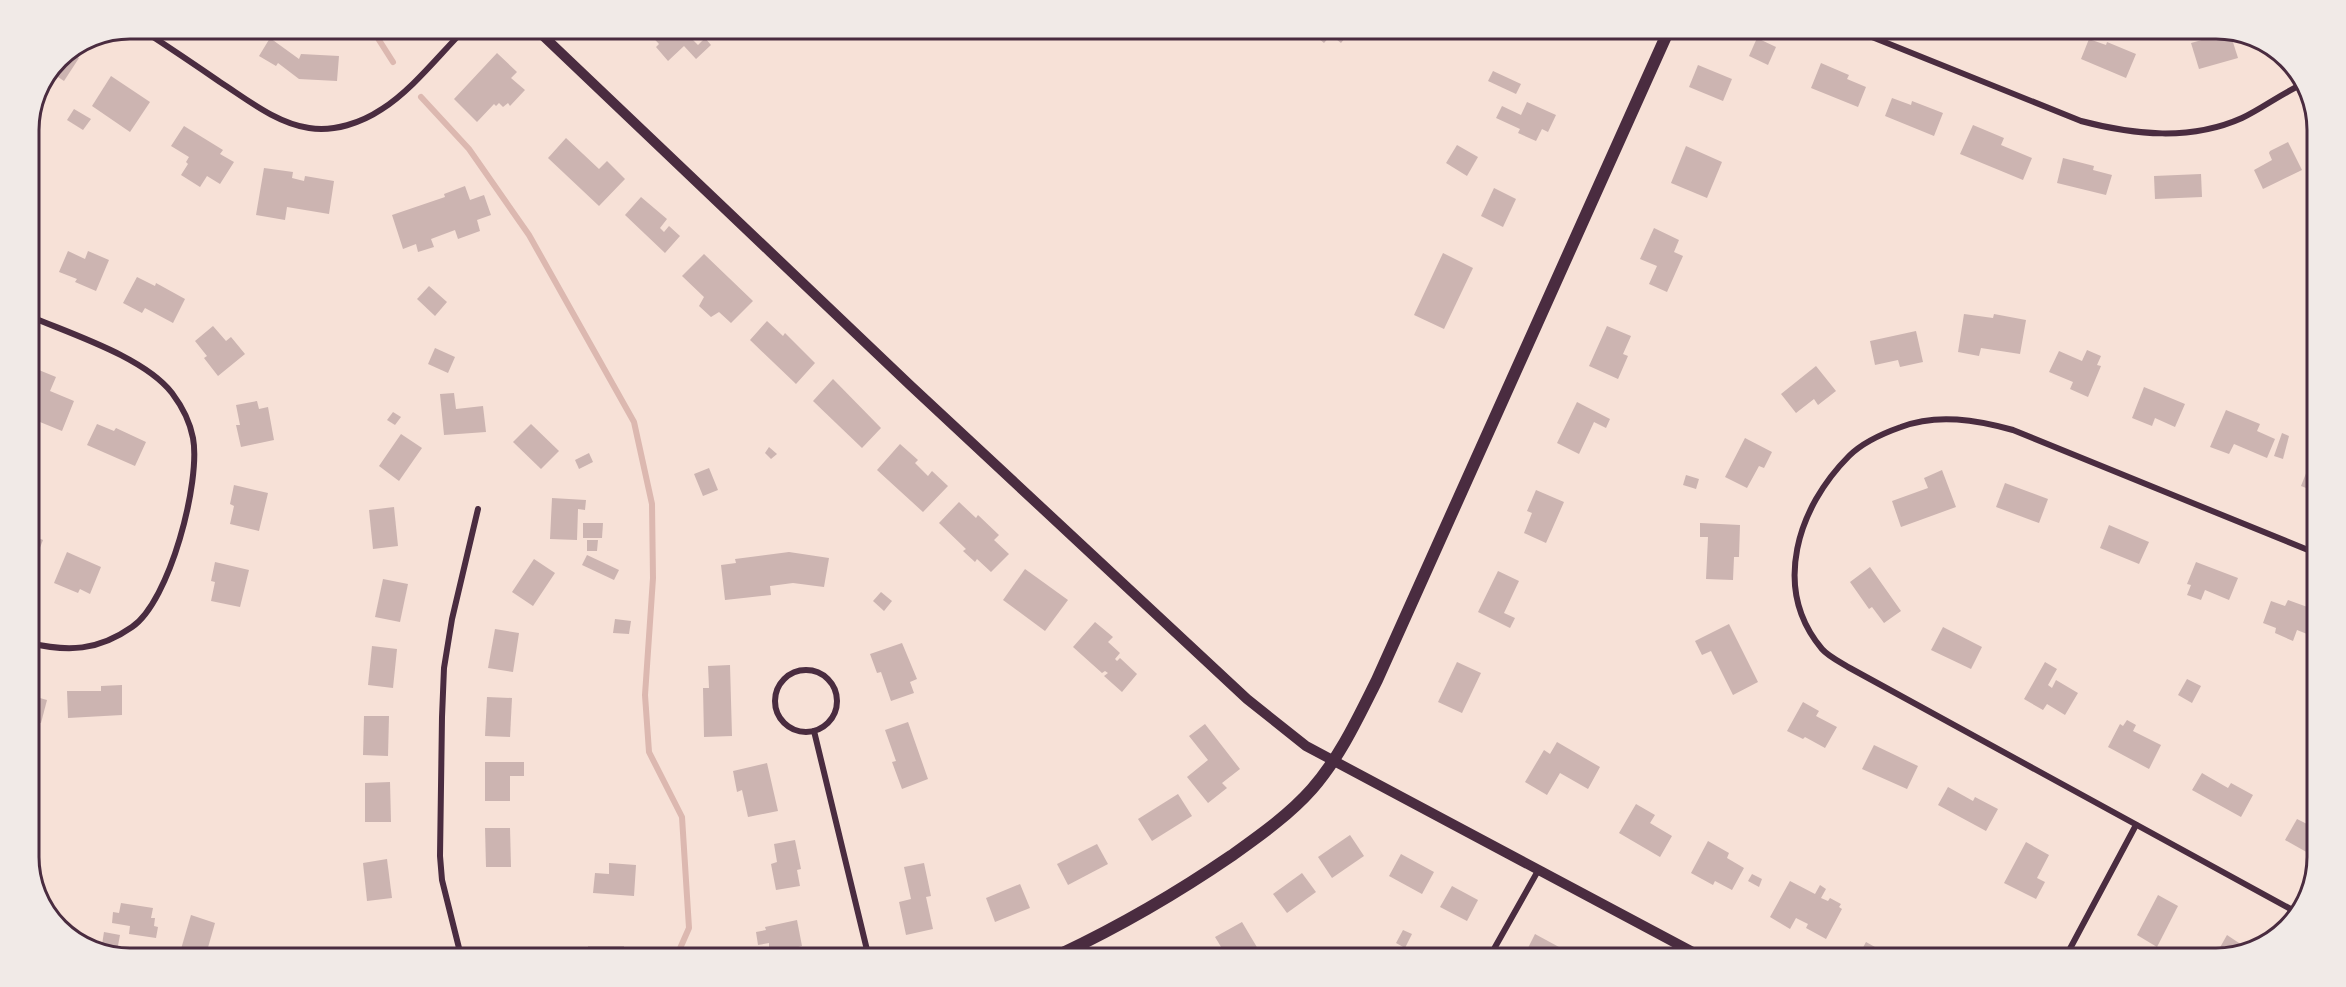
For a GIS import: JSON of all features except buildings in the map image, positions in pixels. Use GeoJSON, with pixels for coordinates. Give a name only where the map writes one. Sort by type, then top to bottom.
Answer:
{"type":"FeatureCollection","features":[{"type":"Feature","properties":{"kind":"main road"},"geometry":{"type":"LineString","coordinates":[[1072,948],[1159,902],[1240,850],[1283,817],[1311,790],[1333,761],[1353,727],[1381,669],[1665,39]]}},
{"type":"Feature","properties":{"kind":"street"},"geometry":{"type":"LineString","coordinates":[[158,39],[282,120],[309,128],[334,128],[358,122],[383,109],[403,93],[455,39]]}},
{"type":"Feature","properties":{"kind":"street"},"geometry":{"type":"LineString","coordinates":[[546,39],[920,394],[1247,699],[1306,746],[1685,948]]}},
{"type":"Feature","properties":{"kind":"street"},"geometry":{"type":"LineString","coordinates":[[1877,39],[2080,121],[2115,130],[2145,134],[2177,134],[2212,128],[2242,118],[2296,87]]}},
{"type":"Feature","properties":{"kind":"street"},"geometry":{"type":"LineString","coordinates":[[39,320],[129,360],[153,374],[171,392],[185,413],[193,437],[194,462],[192,489],[171,567],[150,609],[134,626],[115,638],[93,646],[73,650],[39,645]]}},
{"type":"Feature","properties":{"kind":"street"},"geometry":{"type":"LineString","coordinates":[[2290,909],[1848,667],[1823,651],[1807,627],[1796,599],[1793,570],[1799,539],[1811,508],[1830,478],[1851,454],[1878,437],[1903,426],[1929,420],[1958,418],[1985,422],[2013,430],[2307,550]]}},
{"type":"Feature","properties":{"kind":"street"},"geometry":{"type":"LineString","coordinates":[[459,948],[442,880],[440,856],[444,668],[452,619],[478,509]]}},
{"type":"Feature","properties":{"kind":"street"},"geometry":{"type":"LineString","coordinates":[[808,669],[822,674],[831,682],[837,697],[835,711],[828,723],[814,731],[798,731],[785,724],[778,716],[775,701],[778,686],[787,675],[798,670],[808,669]]}},
{"type":"Feature","properties":{"kind":"street"},"geometry":{"type":"LineString","coordinates":[[814,731],[867,948]]}},
{"type":"Feature","properties":{"kind":"street"},"geometry":{"type":"LineString","coordinates":[[2070,948],[2136,825]]}},
{"type":"Feature","properties":{"kind":"street"},"geometry":{"type":"LineString","coordinates":[[1495,948],[1539,869]]}},
{"type":"Feature","properties":{"kind":"waterway"},"geometry":{"type":"LineString","coordinates":[[378,39],[393,62]]}},
{"type":"Feature","properties":{"kind":"waterway"},"geometry":{"type":"LineString","coordinates":[[421,97],[469,149],[529,235],[634,422],[652,504],[653,578],[645,695],[649,752],[682,817],[689,928],[680,948]]}}]}
